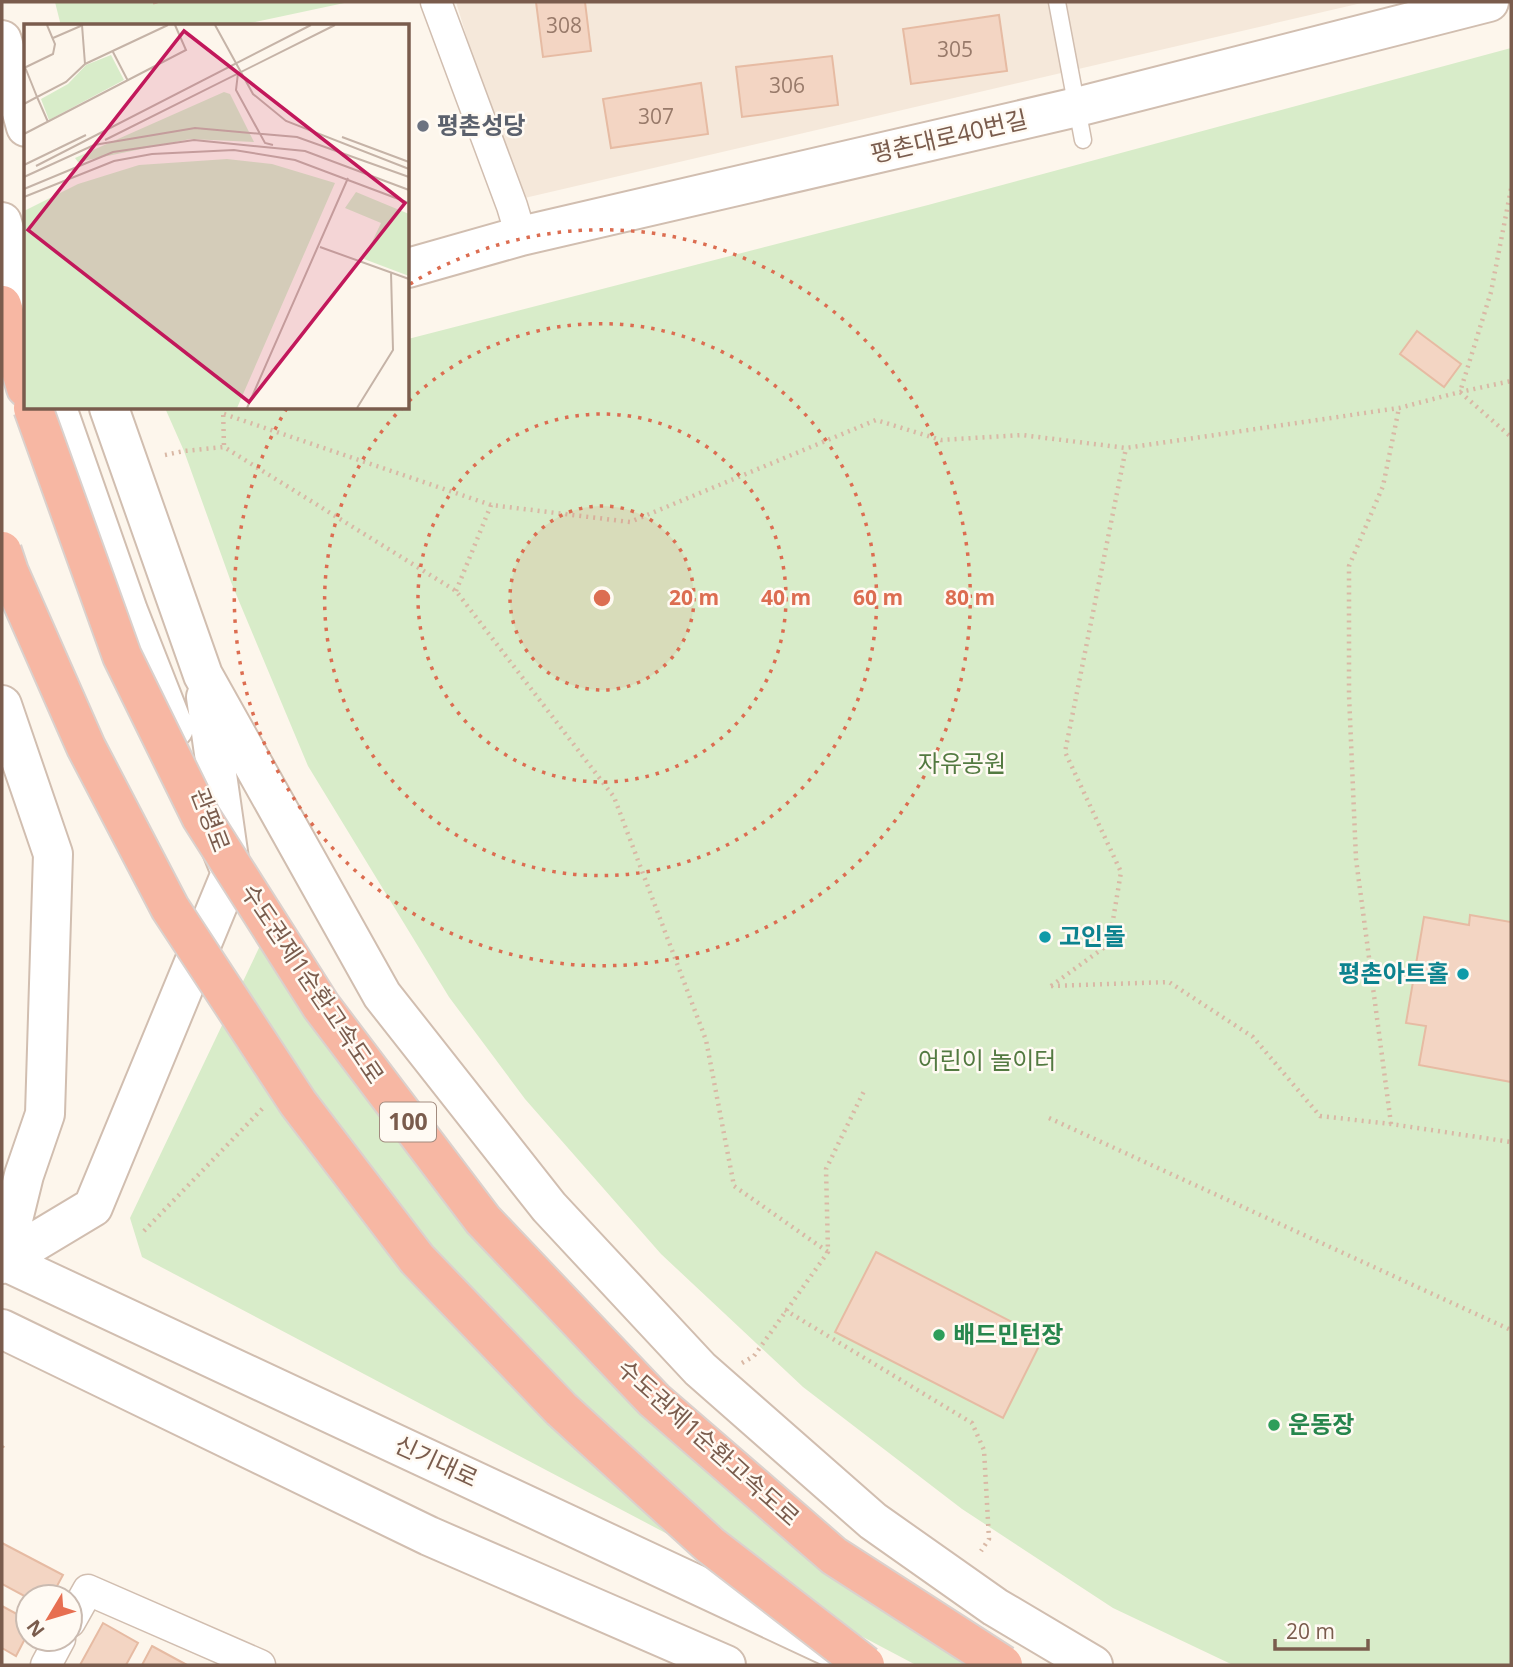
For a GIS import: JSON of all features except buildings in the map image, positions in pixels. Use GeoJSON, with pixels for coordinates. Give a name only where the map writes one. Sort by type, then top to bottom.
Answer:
{"type":"FeatureCollection","features":[{"type":"Feature","properties":{"kind":"highway"},"geometry":{"type":"LineString","coordinates":[[2,305],[24,381]]}},
{"type":"Feature","properties":{"kind":"highway","name":"수도권제1순환고속도로"},"geometry":{"type":"LineString","coordinates":[[34,410],[122,656],[201,817],[321,1006],[483,1220],[654,1400],[834,1556],[1003,1665]]}},
{"type":"Feature","properties":{"kind":"highway"},"geometry":{"type":"LineString","coordinates":[[2,551],[86,747],[170,908],[298,1103],[417,1259],[561,1409],[710,1545],[867,1665]]}},
{"type":"Feature","properties":{"kind":"street"},"geometry":{"type":"LineString","coordinates":[[436,2],[521,236]]}},
{"type":"Feature","properties":{"kind":"street","name":"평촌대로40번길"},"geometry":{"type":"LineString","coordinates":[[410,267],[521,236],[1080,124],[1489,2]]}},
{"type":"Feature","properties":{"kind":"street"},"geometry":{"type":"LineString","coordinates":[[2,40],[24,120]]}},
{"type":"Feature","properties":{"kind":"street"},"geometry":{"type":"LineString","coordinates":[[2,222],[24,303]]}},
{"type":"Feature","properties":{"kind":"street","name":"관평로"},"geometry":{"type":"LineString","coordinates":[[2,1262],[93,1207],[231,873],[128,611],[58,410]]}},
{"type":"Feature","properties":{"kind":"street"},"geometry":{"type":"LineString","coordinates":[[110,410],[203,675],[382,995],[549,1208],[700,1369],[873,1521],[995,1607],[1093,1665]]}},
{"type":"Feature","properties":{"kind":"street"},"geometry":{"type":"LineString","coordinates":[[203,675],[231,873],[512,1234],[678,1405],[856,1558],[1014,1665]]}},
{"type":"Feature","properties":{"kind":"street"},"geometry":{"type":"LineString","coordinates":[[2,705],[53,854],[45,1114],[24,1175],[2,1262]]}},
{"type":"Feature","properties":{"kind":"street"},"geometry":{"type":"LineString","coordinates":[[2,733],[53,854]]}},
{"type":"Feature","properties":{"kind":"street","name":"신기대로"},"geometry":{"type":"LineString","coordinates":[[2,1262],[867,1665]]}},
{"type":"Feature","properties":{"kind":"street"},"geometry":{"type":"LineString","coordinates":[[2,1329],[689,1665]]}},
{"type":"Feature","properties":{"kind":"street"},"geometry":{"type":"LineString","coordinates":[[429,1536],[726,1665]]}},
{"type":"Feature","properties":{"kind":"street"},"geometry":{"type":"LineString","coordinates":[[84,1597],[88,1590],[260,1665]]}},
{"type":"Feature","properties":{"kind":"lane"},"geometry":{"type":"LineString","coordinates":[[1057,2],[1080,124]]}},
{"type":"Feature","properties":{"kind":"path"},"geometry":{"type":"LineString","coordinates":[[1460,392],[1491,292],[1511,189]]}},
{"type":"Feature","properties":{"kind":"path"},"geometry":{"type":"LineString","coordinates":[[224,447],[224,411],[491,505],[630,522],[876,420],[941,440],[1023,435],[1126,447],[1399,408],[1511,381]]}},
{"type":"Feature","properties":{"kind":"path"},"geometry":{"type":"LineString","coordinates":[[1460,392],[1511,438]]}},
{"type":"Feature","properties":{"kind":"path"},"geometry":{"type":"LineString","coordinates":[[1391,1124],[1356,859],[1349,695],[1349,566],[1383,486],[1399,408]]}},
{"type":"Feature","properties":{"kind":"path"},"geometry":{"type":"LineString","coordinates":[[165,456],[224,447],[456,591],[614,797],[706,1040],[734,1186],[828,1252]]}},
{"type":"Feature","properties":{"kind":"path"},"geometry":{"type":"LineString","coordinates":[[1126,447],[1065,752],[1121,872],[1109,944],[1051,986],[1169,982],[1254,1037],[1320,1116],[1511,1142]]}},
{"type":"Feature","properties":{"kind":"path"},"geometry":{"type":"LineString","coordinates":[[456,591],[491,505]]}},
{"type":"Feature","properties":{"kind":"path"},"geometry":{"type":"LineString","coordinates":[[738,1366],[754,1356],[828,1252],[826,1169],[864,1091]]}},
{"type":"Feature","properties":{"kind":"path"},"geometry":{"type":"LineString","coordinates":[[144,1231],[264,1107]]}},
{"type":"Feature","properties":{"kind":"path"},"geometry":{"type":"LineString","coordinates":[[1049,1118],[1511,1330]]}},
{"type":"Feature","properties":{"kind":"path"},"geometry":{"type":"LineString","coordinates":[[785,1310],[972,1423],[984,1450],[989,1539],[981,1551]]}},
{"type":"Feature","properties":{"kind":"shaded area"},"geometry":{"type":"Polygon","coordinates":[[[456,2],[1366,2],[516,200],[456,2]]]}},
{"type":"Feature","properties":{"kind":"green space"},"geometry":{"type":"Polygon","coordinates":[[[55,2],[349,2],[245,24],[60,24],[55,2]]]}},
{"type":"Feature","properties":{"kind":"green space","name":"자유공원"},"geometry":{"type":"Polygon","coordinates":[[[1511,48],[1511,1665],[1233,1665],[1113,1608],[962,1509],[803,1387],[661,1254],[525,1099],[449,997],[308,766],[231,582],[184,451],[166,410],[410,410],[410,338],[928,205],[1511,48]]]}},
{"type":"Feature","properties":{"kind":"green space"},"geometry":{"type":"Polygon","coordinates":[[[268,929],[493,1243],[982,1665],[916,1665],[142,1257],[130,1218],[268,929]]]}},
{"type":"Feature","properties":{"kind":"place","name":"평촌성당"},"geometry":{"type":"Point","coordinates":[423,126]}},
{"type":"Feature","properties":{"kind":"place","name":"고인돌"},"geometry":{"type":"Point","coordinates":[1045,937]}},
{"type":"Feature","properties":{"kind":"place","name":"평촌아트홀"},"geometry":{"type":"Point","coordinates":[1463,974]}},
{"type":"Feature","properties":{"kind":"place","name":"배드민턴장"},"geometry":{"type":"Point","coordinates":[939,1335]}},
{"type":"Feature","properties":{"kind":"place","name":"운동장"},"geometry":{"type":"Point","coordinates":[1274,1425]}},
{"type":"Feature","properties":{"kind":"park label","name":"어린이 놀이터"},"geometry":{"type":"Point","coordinates":[987,1061]}}]}
